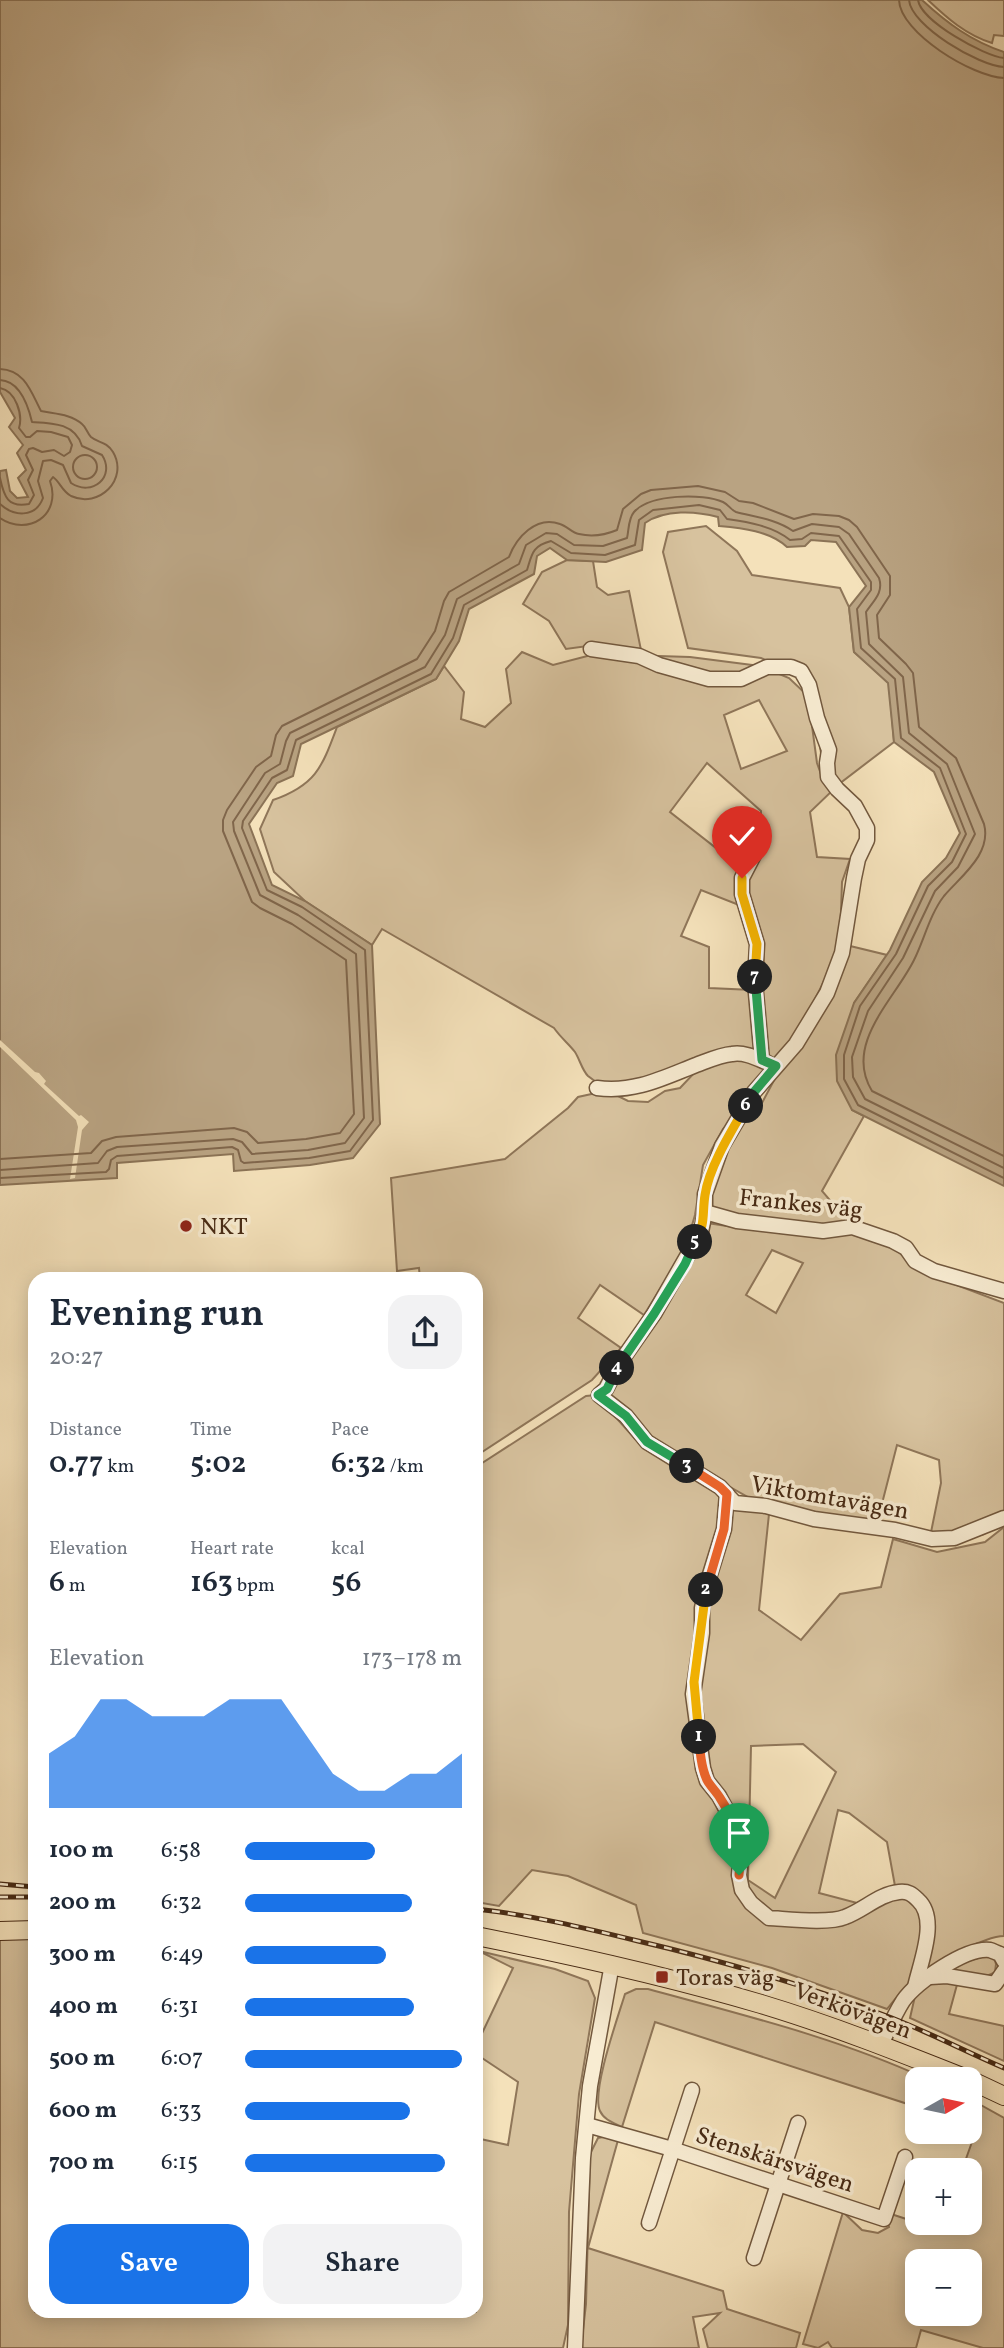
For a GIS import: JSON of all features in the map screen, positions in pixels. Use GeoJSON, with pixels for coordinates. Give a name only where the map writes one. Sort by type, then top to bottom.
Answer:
{"type":"FeatureCollection","features":[{"type":"Feature","properties":{"kind":"main road"},"geometry":{"type":"LineString","coordinates":[[0,1931],[28,1930]]}},
{"type":"Feature","properties":{"kind":"main road","name":"Verkövägen"},"geometry":{"type":"LineString","coordinates":[[483,1937],[612,1965],[763,2005],[881,2045],[936,2067]]}},
{"type":"Feature","properties":{"kind":"main road","name":"Verkövägen"},"geometry":{"type":"LineString","coordinates":[[982,2086],[1004,2096]]}},
{"type":"Feature","properties":{"kind":"street"},"geometry":{"type":"LineString","coordinates":[[592,649],[639,656],[709,679],[741,679],[767,667],[791,667],[801,671],[809,685],[829,750],[828,777],[855,806],[867,828],[867,840],[853,878],[842,953],[827,993],[807,1030],[769,1063],[722,1146],[705,1194],[705,1212]]}},
{"type":"Feature","properties":{"kind":"street"},"geometry":{"type":"LineString","coordinates":[[757,823],[757,849],[742,878],[742,894],[757,944],[755,982],[769,1063]]}},
{"type":"Feature","properties":{"kind":"street"},"geometry":{"type":"LineString","coordinates":[[597,1088],[617,1091],[640,1087],[709,1060],[732,1054],[749,1055],[769,1063]]}},
{"type":"Feature","properties":{"kind":"street","name":"Frankes väg"},"geometry":{"type":"LineString","coordinates":[[705,1212],[737,1221],[823,1231],[852,1227],[893,1241],[906,1248],[915,1261],[934,1271],[1004,1292]]}},
{"type":"Feature","properties":{"kind":"street","name":"Viktomtavägen"},"geometry":{"type":"LineString","coordinates":[[705,1212],[701,1232],[685,1264],[619,1364],[607,1389],[598,1395],[626,1416],[647,1442],[720,1487],[735,1503],[766,1506],[814,1519],[895,1530],[932,1539],[954,1538],[1004,1518]]}},
{"type":"Feature","properties":{"kind":"street"},"geometry":{"type":"LineString","coordinates":[[727,1494],[724,1529],[702,1608],[702,1633],[693,1694],[703,1768],[739,1833],[742,1846],[739,1875],[742,1890],[751,1903],[769,1919],[834,1920],[898,1891],[909,1892],[923,1905],[929,1924],[915,1987]]}},
{"type":"Feature","properties":{"kind":"street"},"geometry":{"type":"LineString","coordinates":[[881,2045],[903,2002],[915,1987],[929,1977],[977,1952],[989,1950],[1000,1954],[1004,1961]]}},
{"type":"Feature","properties":{"kind":"street"},"geometry":{"type":"LineString","coordinates":[[575,2348],[583,2158],[590,2086],[612,1965]]}},
{"type":"Feature","properties":{"kind":"street"},"geometry":{"type":"LineString","coordinates":[[929,1977],[947,1976],[995,1984],[1004,1971]]}},
{"type":"Feature","properties":{"kind":"street"},"geometry":{"type":"LineString","coordinates":[[649,2223],[692,2090]]}},
{"type":"Feature","properties":{"kind":"street"},"geometry":{"type":"LineString","coordinates":[[754,2258],[798,2123]]}},
{"type":"Feature","properties":{"kind":"street","name":"Stenskärsvägen"},"geometry":{"type":"LineString","coordinates":[[587,2125],[672,2149],[884,2219],[905,2157]]}},
{"type":"Feature","properties":{"kind":"shaded area"},"geometry":{"type":"Polygon","coordinates":[[[928,0],[1004,0],[1004,36],[994,35],[992,43],[965,31],[928,0]]]}},
{"type":"Feature","properties":{"kind":"shaded area"},"geometry":{"type":"Polygon","coordinates":[[[706,526],[737,551],[752,575],[840,588],[849,607],[854,652],[889,683],[894,742],[839,784],[822,760],[812,689],[791,672],[761,658],[688,648],[663,552],[668,532],[706,526]]]}},
{"type":"Feature","properties":{"kind":"shaded area"},"geometry":{"type":"Polygon","coordinates":[[[567,560],[593,561],[597,587],[608,595],[629,591],[641,650],[595,645],[566,649],[549,621],[523,604],[542,572],[567,560]]]}},
{"type":"Feature","properties":{"kind":"shaded area"},"geometry":{"type":"Polygon","coordinates":[[[522,652],[553,665],[595,654],[690,657],[760,666],[789,678],[808,696],[817,763],[822,777],[833,790],[810,812],[817,857],[850,859],[842,882],[840,943],[837,956],[794,1040],[776,1062],[766,1057],[761,991],[764,950],[747,894],[747,878],[761,852],[761,811],[707,763],[670,812],[725,855],[747,828],[755,834],[755,841],[739,877],[744,907],[701,890],[681,936],[709,947],[709,988],[753,990],[758,1055],[737,1052],[714,1056],[646,1081],[624,1086],[605,1085],[588,1076],[575,1052],[554,1028],[382,929],[372,945],[305,901],[274,872],[260,829],[273,800],[299,788],[316,773],[337,727],[436,679],[444,666],[464,692],[461,719],[485,727],[511,703],[506,669],[522,652]],[[759,700],[724,715],[741,769],[787,751],[759,700]]]}},
{"type":"Feature","properties":{"kind":"shaded area"},"geometry":{"type":"Polygon","coordinates":[[[846,945],[887,955],[854,1003],[852,1110],[864,1116],[822,1191],[851,1225],[777,1224],[720,1211],[707,1204],[726,1141],[762,1103],[846,945]]]}},
{"type":"Feature","properties":{"kind":"shaded area"},"geometry":{"type":"Polygon","coordinates":[[[730,1060],[747,1060],[769,1068],[752,1099],[723,1129],[703,1165],[695,1215],[685,1249],[644,1315],[600,1285],[578,1318],[621,1348],[592,1380],[483,1451],[483,1272],[419,1272],[419,1268],[397,1271],[391,1178],[505,1159],[578,1097],[596,1093],[616,1095],[628,1101],[648,1102],[665,1091],[680,1088],[696,1071],[730,1060]]]}},
{"type":"Feature","properties":{"kind":"shaded area"},"geometry":{"type":"Polygon","coordinates":[[[707,1223],[747,1229],[857,1232],[893,1247],[912,1264],[933,1276],[1004,1303],[1004,1518],[984,1534],[940,1546],[929,1542],[941,1483],[939,1460],[897,1445],[876,1527],[755,1501],[659,1447],[601,1383],[614,1372],[707,1223]],[[772,1250],[746,1295],[776,1313],[803,1263],[772,1250]]]}},
{"type":"Feature","properties":{"kind":"shaded area"},"geometry":{"type":"Polygon","coordinates":[[[596,1395],[635,1439],[769,1514],[759,1610],[801,1640],[840,1594],[881,1587],[893,1539],[937,1552],[985,1542],[1004,1527],[1004,1936],[971,1946],[931,1967],[910,1983],[887,2009],[772,1968],[643,1933],[636,1905],[568,1876],[532,1870],[499,1906],[483,1903],[483,1462],[586,1396],[596,1395]],[[803,1744],[751,1746],[748,1880],[775,1898],[836,1772],[803,1744]],[[838,1810],[819,1893],[857,1903],[895,1886],[887,1842],[849,1813],[838,1810]]]}},
{"type":"Feature","properties":{"kind":"shaded area"},"geometry":{"type":"Polygon","coordinates":[[[28,1935],[28,2318],[483,2318],[483,2140],[508,2145],[518,2082],[483,2059],[483,2031],[513,1968],[483,1952],[555,1969],[588,1981],[595,1998],[579,2094],[569,2212],[568,2325],[563,2348],[0,2348],[0,1936],[28,1935]]]}},
{"type":"Feature","properties":{"kind":"shaded area"},"geometry":{"type":"Polygon","coordinates":[[[985,1956],[994,1957],[996,1964],[995,1972],[990,1975],[973,1976],[949,1970],[958,1964],[985,1956]]]}},
{"type":"Feature","properties":{"kind":"shaded area"},"geometry":{"type":"Polygon","coordinates":[[[958,1981],[949,2014],[1004,2026],[1004,2061],[910,2018],[915,1996],[930,1984],[958,1981]]]}},
{"type":"Feature","properties":{"kind":"shaded area"},"geometry":{"type":"Polygon","coordinates":[[[636,1989],[648,1989],[790,2028],[893,2064],[905,2069],[905,2103],[655,2022],[622,2127],[602,2114],[598,2101],[602,2072],[625,1994],[636,1989]]]}},
{"type":"Feature","properties":{"kind":"shaded area"},"geometry":{"type":"Polygon","coordinates":[[[982,2106],[1004,2118],[1004,2348],[983,2348],[921,2330],[916,2348],[832,2348],[828,2342],[818,2348],[803,2344],[843,2212],[862,2230],[878,2233],[889,2227],[887,2221],[891,2214],[905,2219],[905,2235],[982,2235],[982,2158],[966,2158],[971,2144],[982,2144],[982,2106]]]}},
{"type":"Feature","properties":{"kind":"shaded area"},"geometry":{"type":"Polygon","coordinates":[[[608,2136],[618,2140],[588,2248],[723,2291],[727,2309],[800,2333],[796,2348],[708,2348],[703,2329],[720,2313],[693,2317],[699,2348],[581,2348],[586,2304],[590,2154],[598,2138],[608,2136]]]}},
{"type":"Feature","properties":{"kind":"water"},"geometry":{"type":"Polygon","coordinates":[[[0,0],[922,0],[960,30],[1004,52],[1004,1186],[852,1110],[837,1081],[836,1055],[854,1003],[890,950],[922,882],[946,858],[960,833],[934,772],[894,742],[888,683],[854,652],[849,607],[866,586],[836,542],[811,540],[805,546],[787,547],[764,534],[719,526],[718,517],[681,512],[662,515],[645,523],[642,550],[606,562],[567,560],[550,548],[537,556],[534,574],[469,609],[459,641],[436,679],[301,744],[293,776],[277,783],[249,824],[272,885],[305,901],[372,945],[380,1124],[353,1158],[310,1165],[234,1171],[233,1154],[117,1163],[117,1178],[0,1185],[0,471],[6,470],[10,491],[17,498],[28,497],[18,478],[26,470],[17,453],[23,445],[9,427],[15,418],[0,392],[0,0]]]}},
{"type":"Feature","properties":{"kind":"pier"},"geometry":{"type":"Polygon","coordinates":[[[0,1040],[39,1073],[46,1081],[44,1084],[89,1122],[82,1130],[75,1178],[70,1179],[78,1127],[76,1120],[0,1047],[0,1040]]]}},
{"type":"Feature","properties":{"kind":"railway"},"geometry":{"type":"LineString","coordinates":[[0,1884],[28,1886]]}},
{"type":"Feature","properties":{"kind":"railway"},"geometry":{"type":"LineString","coordinates":[[0,1897],[28,1897]]}},
{"type":"Feature","properties":{"kind":"railway"},"geometry":{"type":"LineString","coordinates":[[483,1910],[578,1927],[766,1975],[892,2018],[1004,2068]]}},
{"type":"Feature","properties":{"kind":"place","name":"NKT"},"geometry":{"type":"Point","coordinates":[186,1226]}},
{"type":"Feature","properties":{"kind":"place","name":"Toras väg"},"geometry":{"type":"Point","coordinates":[662,1977]}},
{"type":"Feature","properties":{"kind":"route"},"geometry":{"type":"LineString","coordinates":[[739,1875],[742,1846],[739,1833],[703,1768],[693,1694],[702,1633],[702,1608],[724,1529],[727,1494],[647,1442],[626,1416],[598,1395],[607,1389],[619,1364],[685,1264],[701,1232],[705,1194],[722,1146],[754,1092],[776,1066],[762,1060],[755,982],[757,944],[742,894],[742,878]]}}]}
